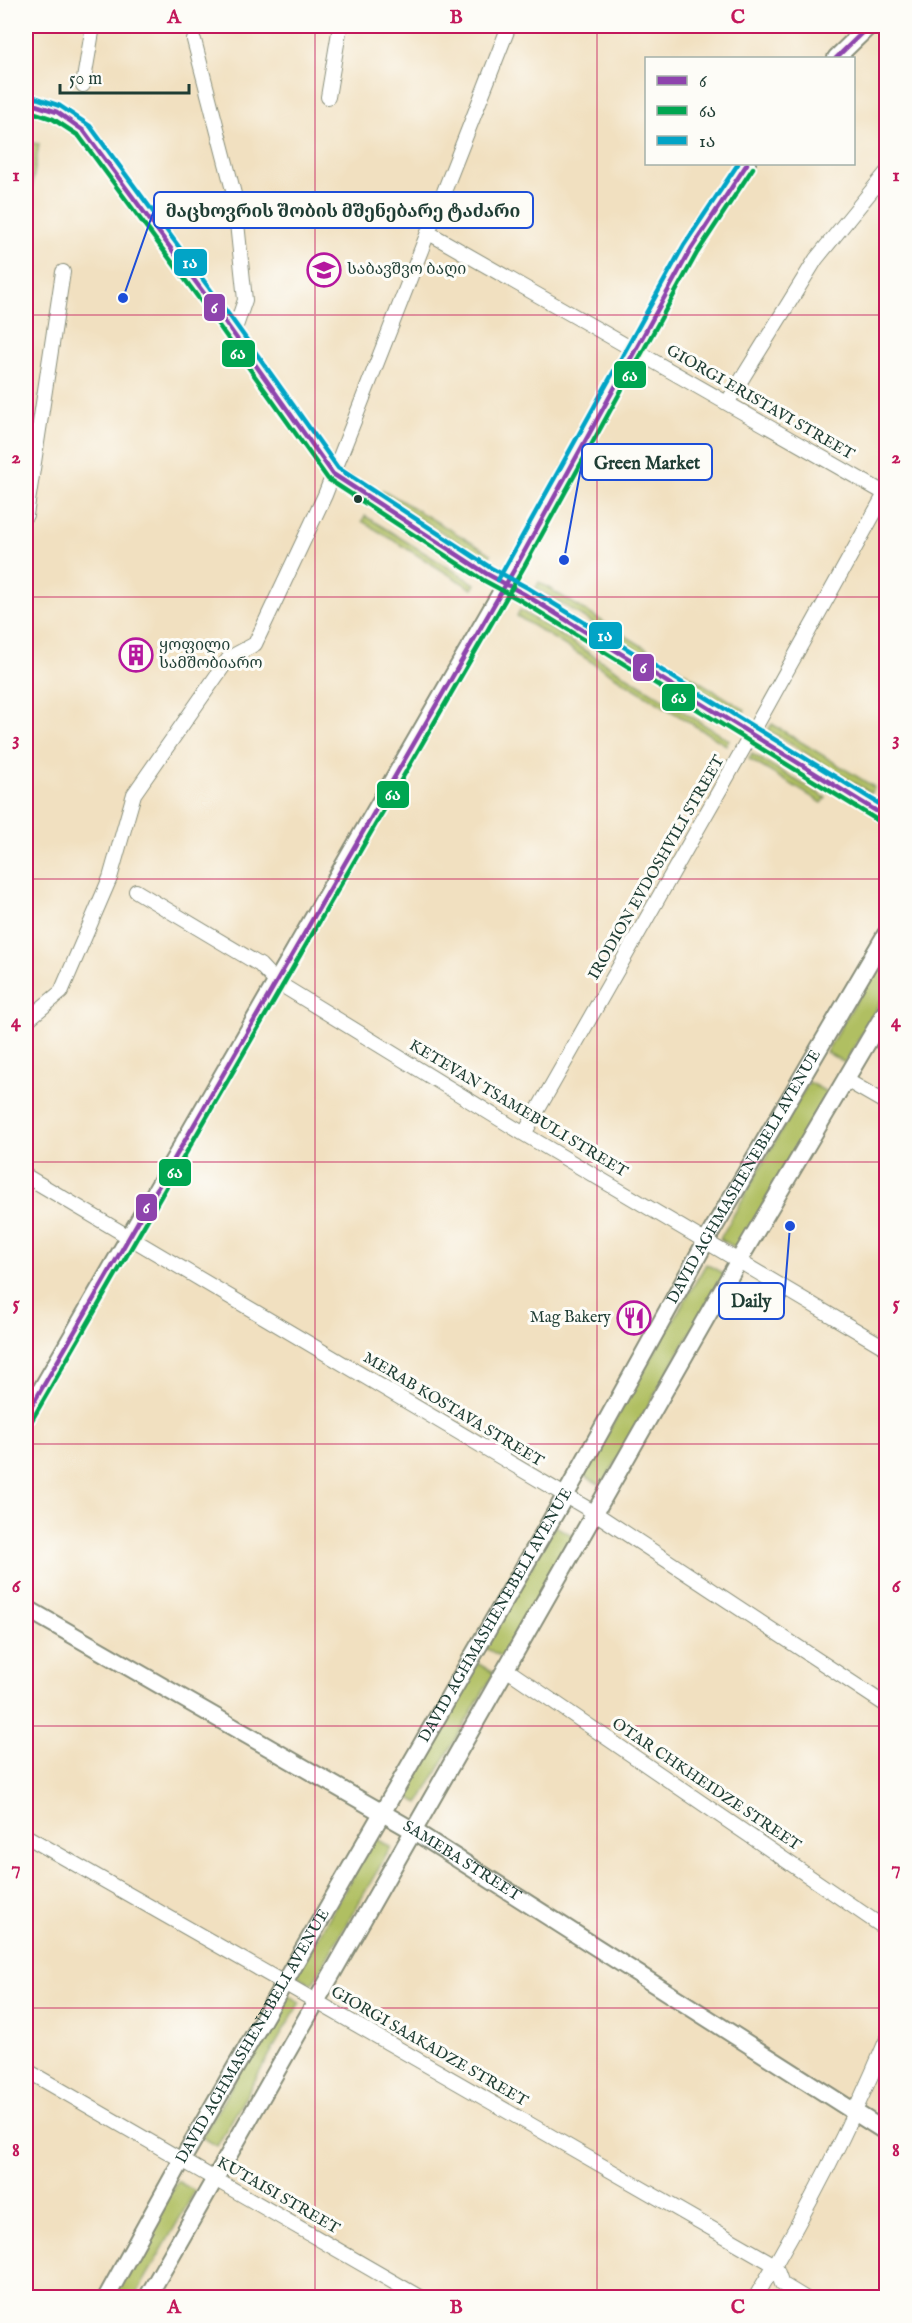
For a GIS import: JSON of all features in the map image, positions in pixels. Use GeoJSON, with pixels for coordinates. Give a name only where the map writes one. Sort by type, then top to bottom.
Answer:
{"type":"FeatureCollection","features":[{"type":"Feature","properties":{"kind":"street"},"geometry":{"type":"LineString","coordinates":[[83,84],[93,26]]}},
{"type":"Feature","properties":{"kind":"street"},"geometry":{"type":"LineString","coordinates":[[328,97],[340,26]]}},
{"type":"Feature","properties":{"kind":"street"},"geometry":{"type":"LineString","coordinates":[[26,1021],[61,992],[110,878],[134,794],[229,658],[255,644],[333,474],[509,26]]}},
{"type":"Feature","properties":{"kind":"street"},"geometry":{"type":"LineString","coordinates":[[837,57],[868,26]]}},
{"type":"Feature","properties":{"kind":"street"},"geometry":{"type":"LineString","coordinates":[[194,40],[234,194],[245,300],[233,334]]}},
{"type":"Feature","properties":{"kind":"street"},"geometry":{"type":"LineString","coordinates":[[26,102],[67,117],[84,131],[333,474],[505,584],[886,817]]}},
{"type":"Feature","properties":{"kind":"street"},"geometry":{"type":"LineString","coordinates":[[26,1416],[30,1398],[128,1236],[505,584],[691,249],[746,165]]}},
{"type":"Feature","properties":{"kind":"street"},"geometry":{"type":"LineString","coordinates":[[727,403],[816,259],[886,173]]}},
{"type":"Feature","properties":{"kind":"street","name":"GIORGI ERISTAVI STREET"},"geometry":{"type":"LineString","coordinates":[[429,233],[886,493]]}},
{"type":"Feature","properties":{"kind":"street"},"geometry":{"type":"LineString","coordinates":[[26,515],[63,272]]}},
{"type":"Feature","properties":{"kind":"street","name":"IRODION EVDOSHVILI STREET"},"geometry":{"type":"LineString","coordinates":[[524,1134],[752,735],[886,493]]}},
{"type":"Feature","properties":{"kind":"street","name":"KETEVAN TSAMEBULI STREET"},"geometry":{"type":"LineString","coordinates":[[136,891],[260,965],[275,981],[524,1134],[886,1348]]}},
{"type":"Feature","properties":{"kind":"street","name":"DAVID AGHMASHENEBELI AVENUE"},"geometry":{"type":"LineString","coordinates":[[106,2298],[182,2160],[565,1496],[706,1241],[886,934]]}},
{"type":"Feature","properties":{"kind":"street","name":"DAVID AGHMASHENEBELI AVENUE"},"geometry":{"type":"LineString","coordinates":[[147,2298],[739,1260],[886,1011]]}},
{"type":"Feature","properties":{"kind":"street"},"geometry":{"type":"LineString","coordinates":[[846,1080],[886,1103]]}},
{"type":"Feature","properties":{"kind":"street","name":"MERAB KOSTAVA STREET"},"geometry":{"type":"LineString","coordinates":[[26,1176],[595,1513],[886,1705]]}},
{"type":"Feature","properties":{"kind":"street","name":"SAMEBA STREET"},"geometry":{"type":"LineString","coordinates":[[26,1608],[414,1831],[886,2132]]}},
{"type":"Feature","properties":{"kind":"street","name":"OTAR CHKHEIDZE STREET"},"geometry":{"type":"LineString","coordinates":[[506,1669],[886,1929]]}},
{"type":"Feature","properties":{"kind":"street","name":"GIORGI SAAKADZE STREET"},"geometry":{"type":"LineString","coordinates":[[26,1836],[775,2265],[782,2284],[805,2298]]}},
{"type":"Feature","properties":{"kind":"street"},"geometry":{"type":"LineString","coordinates":[[755,2298],[856,2113],[886,2041]]}},
{"type":"Feature","properties":{"kind":"street","name":"KUTAISI STREET"},"geometry":{"type":"LineString","coordinates":[[26,2070],[421,2298]]}},
{"type":"Feature","properties":{"kind":"green space"},"geometry":{"type":"Polygon","coordinates":[[[26,142],[39,144],[32,187],[26,186],[26,142]]]}},
{"type":"Feature","properties":{"kind":"green space"},"geometry":{"type":"Polygon","coordinates":[[[383,490],[491,554],[488,560],[380,495],[383,490]]]}},
{"type":"Feature","properties":{"kind":"green space"},"geometry":{"type":"Polygon","coordinates":[[[365,516],[475,584],[472,589],[362,521],[365,516]]]}},
{"type":"Feature","properties":{"kind":"green space"},"geometry":{"type":"Polygon","coordinates":[[[539,582],[745,710],[742,715],[536,588],[539,582]]]}},
{"type":"Feature","properties":{"kind":"green space"},"geometry":{"type":"Polygon","coordinates":[[[520,610],[729,740],[726,745],[517,616],[520,610]]]}},
{"type":"Feature","properties":{"kind":"green space"},"geometry":{"type":"Polygon","coordinates":[[[772,724],[874,787],[871,793],[768,730],[772,724]]]}},
{"type":"Feature","properties":{"kind":"green space"},"geometry":{"type":"Polygon","coordinates":[[[752,754],[826,798],[822,803],[749,759],[752,754]]]}},
{"type":"Feature","properties":{"kind":"green space"},"geometry":{"type":"Polygon","coordinates":[[[886,950],[886,992],[845,1063],[826,1052],[886,950]]]}},
{"type":"Feature","properties":{"kind":"green space"},"geometry":{"type":"Polygon","coordinates":[[[809,1082],[828,1093],[738,1249],[720,1239],[809,1082]]]}},
{"type":"Feature","properties":{"kind":"green space"},"geometry":{"type":"Polygon","coordinates":[[[706,1264],[724,1274],[602,1486],[583,1475],[706,1264]]]}},
{"type":"Feature","properties":{"kind":"green space"},"geometry":{"type":"Polygon","coordinates":[[[555,1526],[574,1536],[504,1658],[485,1648],[555,1526]]]}},
{"type":"Feature","properties":{"kind":"green space"},"geometry":{"type":"Polygon","coordinates":[[[477,1663],[494,1673],[419,1803],[402,1794],[477,1663]]]}},
{"type":"Feature","properties":{"kind":"green space"},"geometry":{"type":"Polygon","coordinates":[[[375,1838],[391,1847],[312,1984],[296,1975],[375,1838]]]}},
{"type":"Feature","properties":{"kind":"green space"},"geometry":{"type":"Polygon","coordinates":[[[285,1994],[300,2002],[217,2146],[202,2137],[285,1994]]]}},
{"type":"Feature","properties":{"kind":"green space"},"geometry":{"type":"Polygon","coordinates":[[[177,2181],[195,2191],[135,2297],[110,2298],[177,2181]]]}},
{"type":"Feature","properties":{"kind":"transit line","name":"6"},"geometry":{"type":"LineString","coordinates":[[837,57],[869,26]]}},
{"type":"Feature","properties":{"kind":"transit line","name":"1ა"},"geometry":{"type":"LineString","coordinates":[[28,95],[60,106],[90,126],[338,468],[491,568],[528,588],[886,808]]}},
{"type":"Feature","properties":{"kind":"transit line","name":"6"},"geometry":{"type":"LineString","coordinates":[[26,102],[57,112],[84,131],[223,319],[333,474],[487,574],[524,594],[886,817]]}},
{"type":"Feature","properties":{"kind":"transit line","name":"6ა"},"geometry":{"type":"LineString","coordinates":[[26,110],[53,119],[79,136],[217,323],[328,479],[483,580],[520,600],[882,823]]}},
{"type":"Feature","properties":{"kind":"transit line","name":"1ა"},"geometry":{"type":"LineString","coordinates":[[498,580],[684,245],[737,165]]}},
{"type":"Feature","properties":{"kind":"transit line","name":"6"},"geometry":{"type":"LineString","coordinates":[[26,1416],[518,563],[691,249],[746,165]]}},
{"type":"Feature","properties":{"kind":"transit line","name":"6ა"},"geometry":{"type":"LineString","coordinates":[[32,1420],[524,567],[697,253],[753,168]]}},
{"type":"Feature","properties":{"kind":"place","name":"საბავშვო ბაღი"},"geometry":{"type":"Point","coordinates":[324,270]}},
{"type":"Feature","properties":{"kind":"place","name":"მაცხოვრის შობის მშენებარე ტაძარი"},"geometry":{"type":"Point","coordinates":[123,298]}},
{"type":"Feature","properties":{"kind":"place","name":"Green Market"},"geometry":{"type":"Point","coordinates":[564,560]}},
{"type":"Feature","properties":{"kind":"place","name":"ყოფილი სამშობიარო"},"geometry":{"type":"Point","coordinates":[136,655]}},
{"type":"Feature","properties":{"kind":"place","name":"Daily"},"geometry":{"type":"Point","coordinates":[790,1226]}},
{"type":"Feature","properties":{"kind":"place","name":"Mag Bakery"},"geometry":{"type":"Point","coordinates":[634,1318]}}]}
